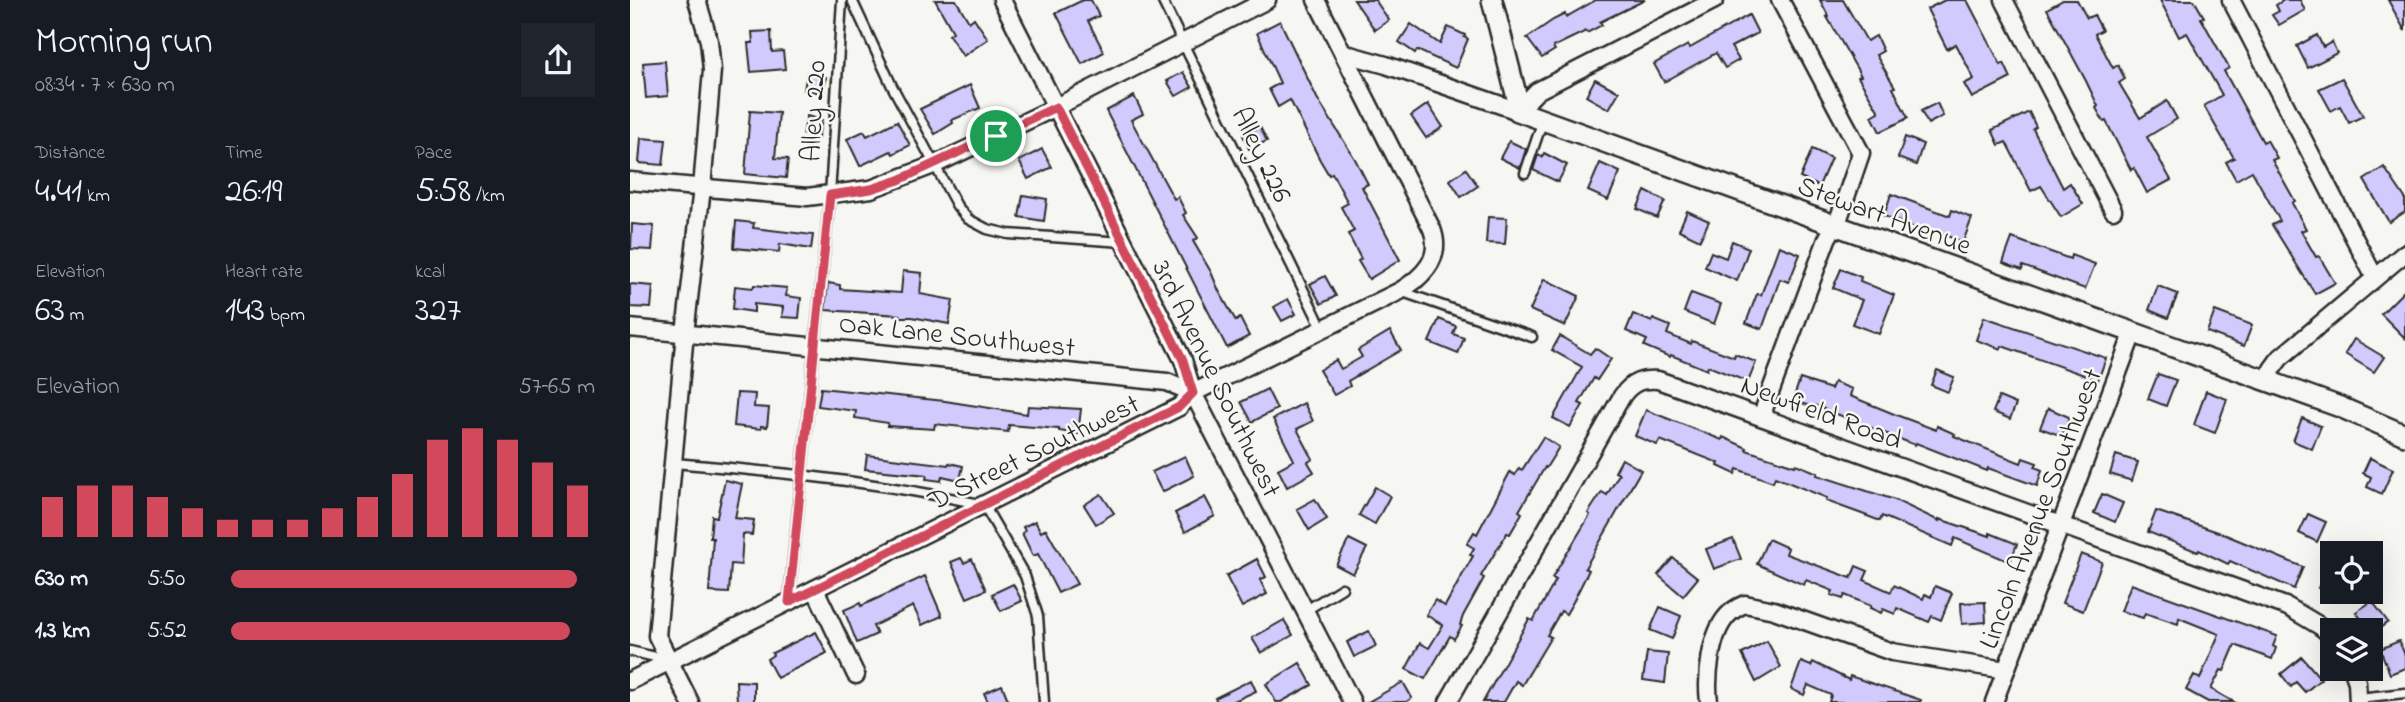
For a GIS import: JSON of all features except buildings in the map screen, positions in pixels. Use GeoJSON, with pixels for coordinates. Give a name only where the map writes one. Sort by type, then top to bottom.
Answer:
{"type":"FeatureCollection","features":[{"type":"Feature","properties":{"kind":"street"},"geometry":{"type":"LineString","coordinates":[[690,702],[657,636],[712,70],[709,41],[697,0]]}},
{"type":"Feature","properties":{"kind":"street","name":"3rd Avenue Southwest"},"geometry":{"type":"LineString","coordinates":[[1002,0],[1183,360],[1193,393],[1352,702]]}},
{"type":"Feature","properties":{"kind":"street"},"geometry":{"type":"LineString","coordinates":[[630,181],[807,197],[871,189],[936,164],[1056,107],[1267,0]]}},
{"type":"Feature","properties":{"kind":"street"},"geometry":{"type":"LineString","coordinates":[[1316,0],[1343,52]]}},
{"type":"Feature","properties":{"kind":"street"},"geometry":{"type":"LineString","coordinates":[[1492,0],[1518,111]]}},
{"type":"Feature","properties":{"kind":"street"},"geometry":{"type":"LineString","coordinates":[[1518,111],[1537,91],[1715,0]]}},
{"type":"Feature","properties":{"kind":"street"},"geometry":{"type":"LineString","coordinates":[[1761,417],[1827,239],[1840,215],[1861,153],[1780,0]]}},
{"type":"Feature","properties":{"kind":"street"},"geometry":{"type":"LineString","coordinates":[[2004,0],[2113,211]]}},
{"type":"Feature","properties":{"kind":"street"},"geometry":{"type":"LineString","coordinates":[[2231,0],[2375,278]]}},
{"type":"Feature","properties":{"kind":"street","name":"Stewart Avenue"},"geometry":{"type":"LineString","coordinates":[[1343,52],[1518,111],[2362,415],[2405,435]]}},
{"type":"Feature","properties":{"kind":"street","name":"D Street Southwest"},"geometry":{"type":"LineString","coordinates":[[630,681],[1179,407],[1193,393],[1415,282],[1428,269],[1436,243],[1426,217],[1343,52]]}},
{"type":"Feature","properties":{"kind":"street"},"geometry":{"type":"LineString","coordinates":[[2268,382],[2272,369],[2280,358],[2405,253]]}},
{"type":"Feature","properties":{"kind":"street","name":"Oak Lane Southwest"},"geometry":{"type":"LineString","coordinates":[[630,328],[1167,382],[1193,393]]}},
{"type":"Feature","properties":{"kind":"street","name":"Lincoln Avenue Southwest"},"geometry":{"type":"LineString","coordinates":[[1994,702],[2133,333]]}},
{"type":"Feature","properties":{"kind":"street","name":"Newfield Road"},"geometry":{"type":"LineString","coordinates":[[1448,702],[1629,387],[1637,381],[1658,380],[2288,607],[2320,626]]}},
{"type":"Feature","properties":{"kind":"street"},"geometry":{"type":"LineString","coordinates":[[815,589],[856,675]]}},
{"type":"Feature","properties":{"kind":"street"},"geometry":{"type":"LineString","coordinates":[[1709,702],[1707,674],[1720,626],[1725,617],[1745,604],[1774,610],[1892,652],[2006,670]]}},
{"type":"Feature","properties":{"kind":"street"},"geometry":{"type":"LineString","coordinates":[[2354,681],[2358,700]]}},
{"type":"Feature","properties":{"kind":"lane","name":"Alley 220"},"geometry":{"type":"LineString","coordinates":[[789,602],[830,195],[842,0]]}},
{"type":"Feature","properties":{"kind":"lane"},"geometry":{"type":"LineString","coordinates":[[852,0],[892,86],[957,206],[968,219],[987,229],[1008,234],[1123,242]]}},
{"type":"Feature","properties":{"kind":"lane","name":"Alley 226"},"geometry":{"type":"LineString","coordinates":[[1162,0],[1322,328]]}},
{"type":"Feature","properties":{"kind":"lane"},"geometry":{"type":"LineString","coordinates":[[1525,173],[1543,120]]}},
{"type":"Feature","properties":{"kind":"lane"},"geometry":{"type":"LineString","coordinates":[[1400,291],[1532,337]]}},
{"type":"Feature","properties":{"kind":"lane"},"geometry":{"type":"LineString","coordinates":[[674,463],[802,474],[914,489],[984,505],[1026,576],[1038,616],[1044,702]]}},
{"type":"Feature","properties":{"kind":"lane"},"geometry":{"type":"LineString","coordinates":[[1305,611],[1342,588]]}},
{"type":"Feature","properties":{"kind":"lane"},"geometry":{"type":"LineString","coordinates":[[630,651],[671,660]]}},
{"type":"Feature","properties":{"kind":"lane"},"geometry":{"type":"LineString","coordinates":[[2358,700],[2405,693]]}},
{"type":"Feature","properties":{"kind":"route"},"geometry":{"type":"LineString","coordinates":[[1056,107],[1183,360],[1193,393],[1179,407],[789,602],[830,195],[871,189],[899,180],[996,136],[1056,107]]}}]}
